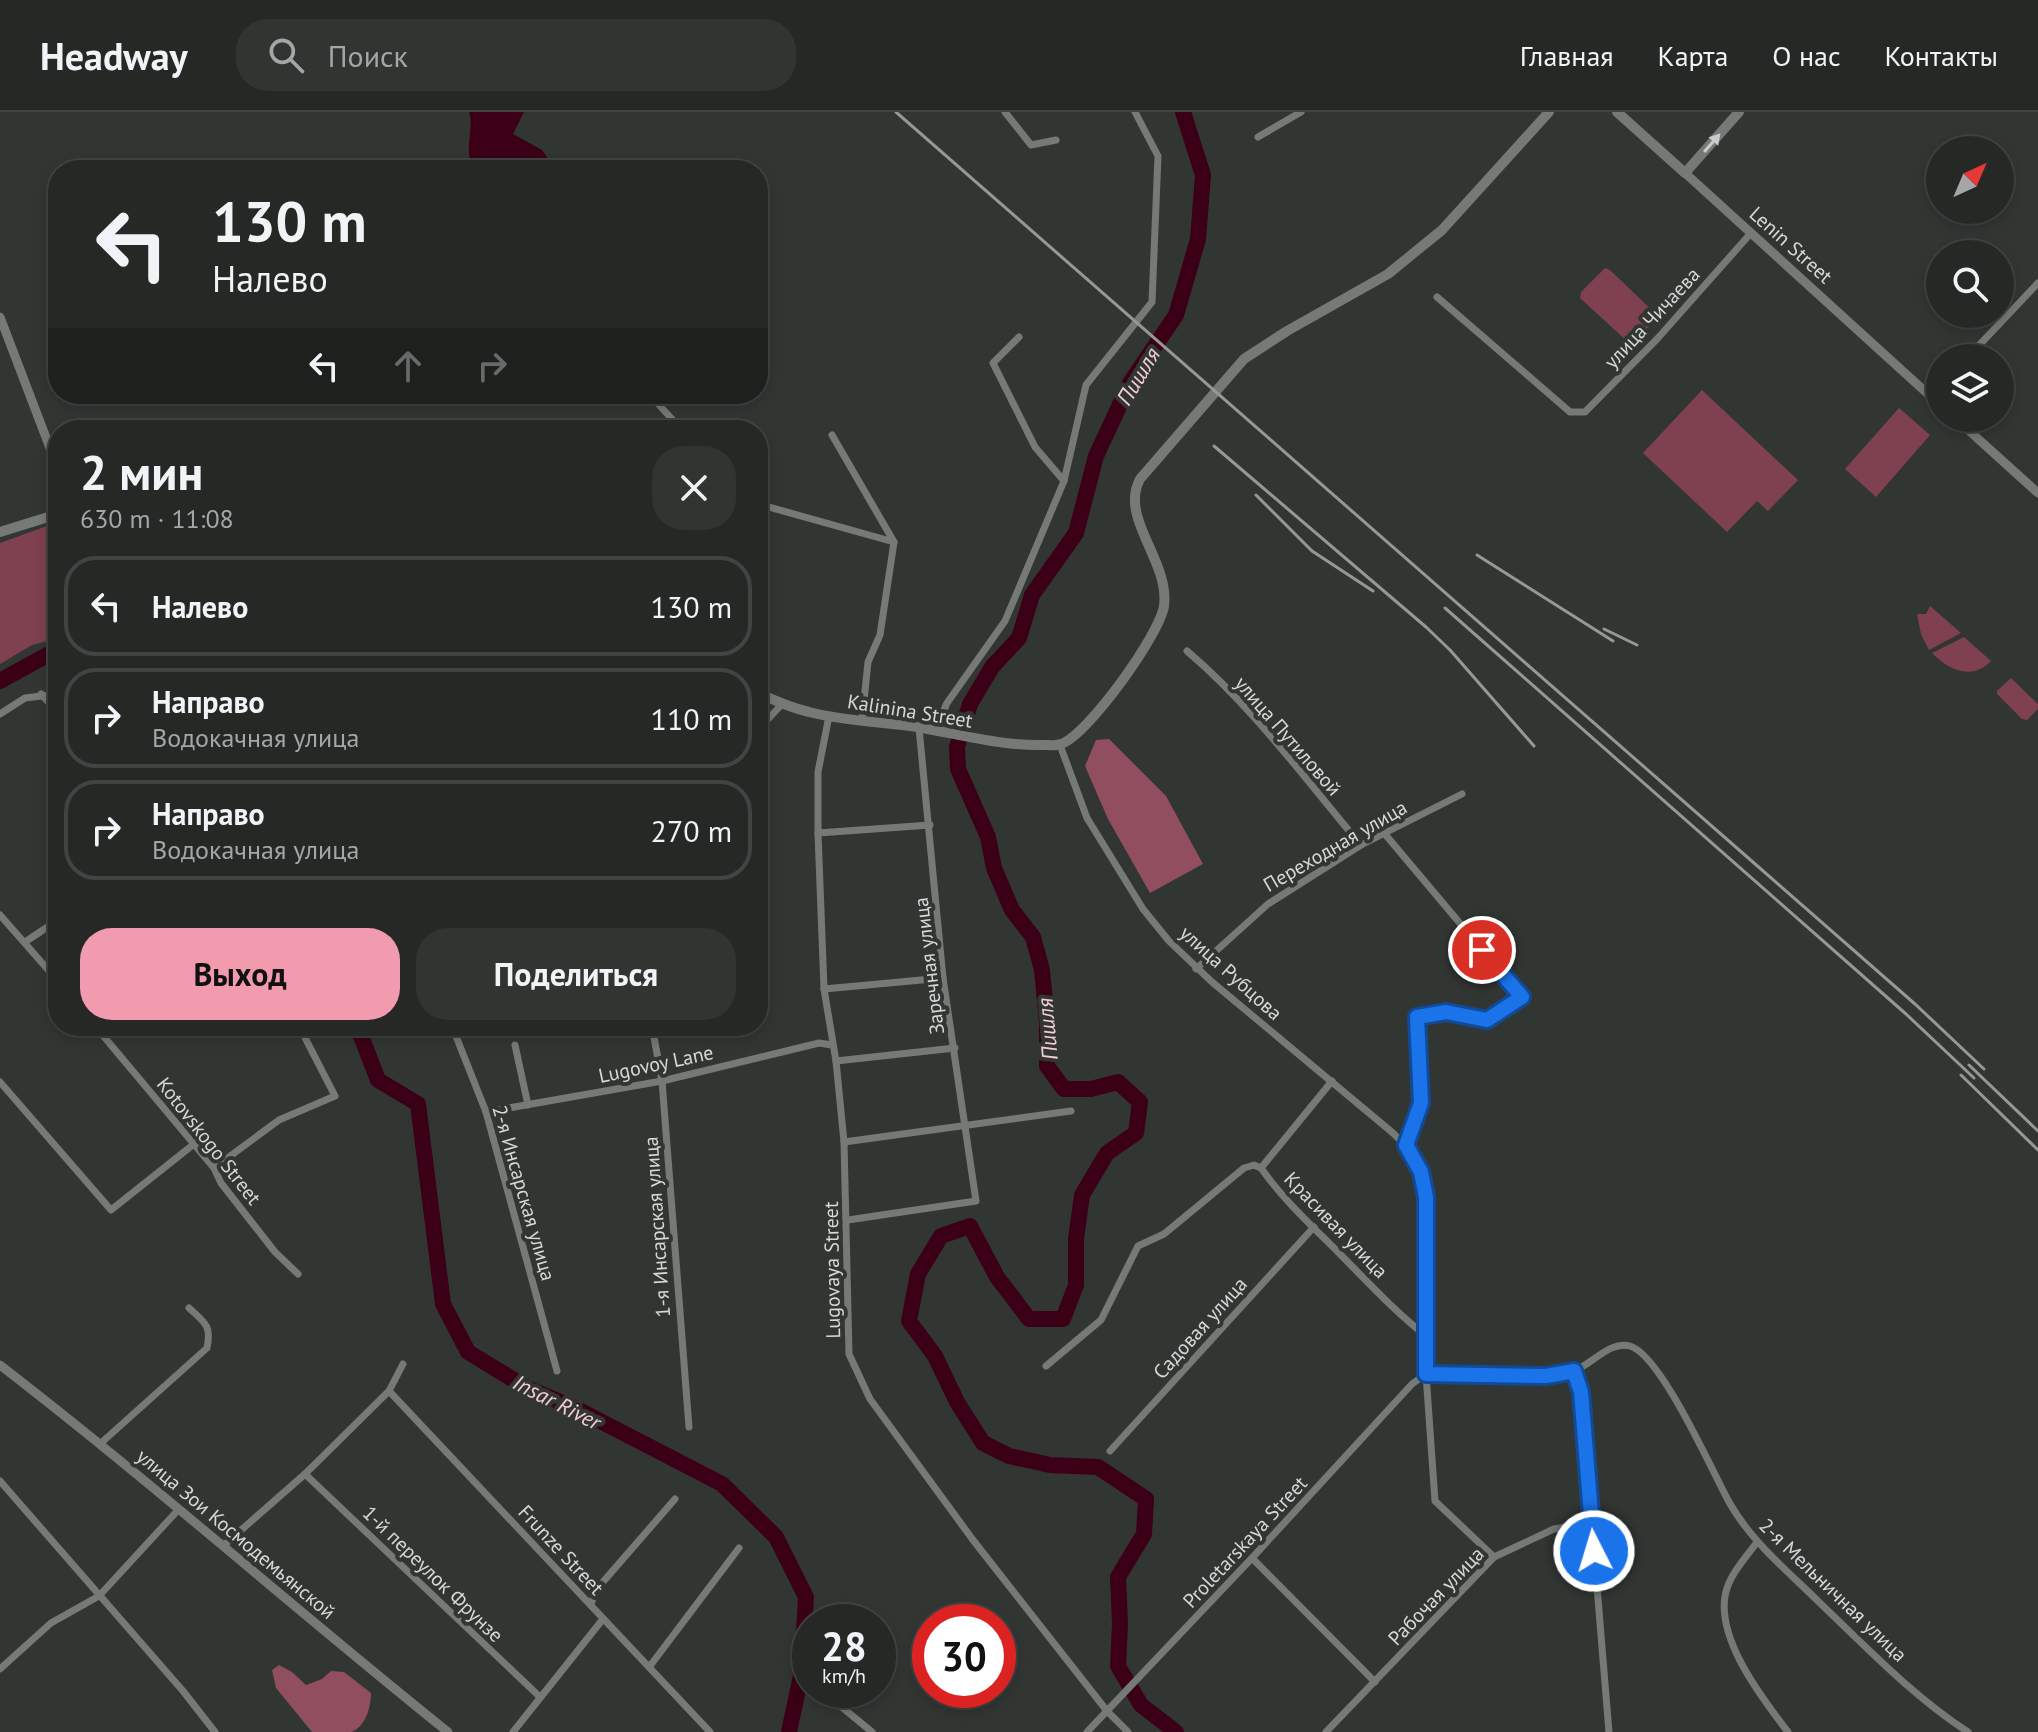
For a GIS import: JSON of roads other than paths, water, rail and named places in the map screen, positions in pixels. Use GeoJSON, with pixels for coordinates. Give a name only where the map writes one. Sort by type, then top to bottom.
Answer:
{"type":"FeatureCollection","features":[{"type":"Feature","properties":{"kind":"main road"},"geometry":{"type":"LineString","coordinates":[[1060,745],[1081,731],[1101,710],[1159,624],[1164,607],[1164,587],[1134,503],[1135,489],[1140,479],[1241,362],[1399,265],[1442,230],[1549,112]]}},
{"type":"Feature","properties":{"kind":"main road","name":"Lenin Street"},"geometry":{"type":"LineString","coordinates":[[1617,112],[1685,173]]}},
{"type":"Feature","properties":{"kind":"main road"},"geometry":{"type":"LineString","coordinates":[[1685,173],[1739,112]]}},
{"type":"Feature","properties":{"kind":"main road"},"geometry":{"type":"LineString","coordinates":[[0,532],[48,517]]}},
{"type":"Feature","properties":{"kind":"main road","name":"Kalinina Street"},"geometry":{"type":"LineString","coordinates":[[768,698],[829,716],[985,741],[1060,745]]}},
{"type":"Feature","properties":{"kind":"street"},"geometry":{"type":"LineString","coordinates":[[1005,112],[1031,145],[1056,140]]}},
{"type":"Feature","properties":{"kind":"street"},"geometry":{"type":"LineString","coordinates":[[941,732],[947,703],[1005,621],[1064,481],[1086,385],[1152,302],[1158,156],[1135,112]]}},
{"type":"Feature","properties":{"kind":"street"},"geometry":{"type":"LineString","coordinates":[[1258,137],[1301,112]]}},
{"type":"Feature","properties":{"kind":"street","name":"Lenin Street"},"geometry":{"type":"LineString","coordinates":[[1685,173],[1926,392]]}},
{"type":"Feature","properties":{"kind":"street","name":"улица Чичаева"},"geometry":{"type":"LineString","coordinates":[[1437,297],[1570,412],[1585,412],[1658,338],[1751,233]]}},
{"type":"Feature","properties":{"kind":"street"},"geometry":{"type":"LineString","coordinates":[[1980,344],[2038,283]]}},
{"type":"Feature","properties":{"kind":"street"},"geometry":{"type":"LineString","coordinates":[[0,317],[48,443]]}},
{"type":"Feature","properties":{"kind":"street"},"geometry":{"type":"LineString","coordinates":[[1019,337],[993,363],[1035,447],[1064,481]]}},
{"type":"Feature","properties":{"kind":"street"},"geometry":{"type":"LineString","coordinates":[[658,404],[673,420]]}},
{"type":"Feature","properties":{"kind":"street"},"geometry":{"type":"LineString","coordinates":[[1970,432],[2038,493]]}},
{"type":"Feature","properties":{"kind":"street"},"geometry":{"type":"LineString","coordinates":[[832,435],[894,542],[880,635],[868,662],[862,720]]}},
{"type":"Feature","properties":{"kind":"street"},"geometry":{"type":"LineString","coordinates":[[768,507],[894,542]]}},
{"type":"Feature","properties":{"kind":"street","name":"улица Путиловой"},"geometry":{"type":"LineString","coordinates":[[1187,651],[1248,712],[1361,845]]}},
{"type":"Feature","properties":{"kind":"street"},"geometry":{"type":"LineString","coordinates":[[41,694],[48,701]]}},
{"type":"Feature","properties":{"kind":"street"},"geometry":{"type":"LineString","coordinates":[[0,714],[25,698],[48,694]]}},
{"type":"Feature","properties":{"kind":"street"},"geometry":{"type":"LineString","coordinates":[[768,719],[782,704]]}},
{"type":"Feature","properties":{"kind":"street","name":"Lugovaya Street"},"geometry":{"type":"LineString","coordinates":[[829,716],[818,772],[818,833],[824,989],[836,1061],[844,1142],[849,1354],[870,1399],[973,1540],[1107,1711],[1128,1732]]}},
{"type":"Feature","properties":{"kind":"street","name":"Заречная улица"},"geometry":{"type":"LineString","coordinates":[[848,1220],[976,1201],[943,978],[919,728]]}},
{"type":"Feature","properties":{"kind":"street","name":"улица Рубцова"},"geometry":{"type":"LineString","coordinates":[[1060,745],[1087,818],[1143,909],[1196,969],[1406,1145]]}},
{"type":"Feature","properties":{"kind":"street","name":"Переходная улица"},"geometry":{"type":"LineString","coordinates":[[1196,969],[1268,904],[1361,845],[1462,794]]}},
{"type":"Feature","properties":{"kind":"street"},"geometry":{"type":"LineString","coordinates":[[818,833],[930,825]]}},
{"type":"Feature","properties":{"kind":"street"},"geometry":{"type":"LineString","coordinates":[[1384,833],[1522,997],[1487,1020],[1446,1012],[1417,1017],[1421,1103],[1406,1145],[1421,1172],[1426,1197],[1426,1374],[1435,1501],[1494,1557]]}},
{"type":"Feature","properties":{"kind":"street"},"geometry":{"type":"LineString","coordinates":[[0,915],[48,969]]}},
{"type":"Feature","properties":{"kind":"street"},"geometry":{"type":"LineString","coordinates":[[25,942],[48,927]]}},
{"type":"Feature","properties":{"kind":"street"},"geometry":{"type":"LineString","coordinates":[[824,989],[943,978]]}},
{"type":"Feature","properties":{"kind":"street","name":"Kotovskogo Street"},"geometry":{"type":"LineString","coordinates":[[103,1036],[214,1168],[221,1183],[275,1252],[298,1274]]}},
{"type":"Feature","properties":{"kind":"street"},"geometry":{"type":"LineString","coordinates":[[214,1168],[279,1120],[335,1096],[304,1036]]}},
{"type":"Feature","properties":{"kind":"street","name":"2-я Инсарская улица"},"geometry":{"type":"LineString","coordinates":[[456,1036],[486,1112],[557,1371]]}},
{"type":"Feature","properties":{"kind":"street","name":"1-я Инсарская улица"},"geometry":{"type":"LineString","coordinates":[[654,1036],[662,1081],[689,1427]]}},
{"type":"Feature","properties":{"kind":"street","name":"Lugovoy Lane"},"geometry":{"type":"LineString","coordinates":[[486,1112],[662,1081],[819,1043],[832,1045]]}},
{"type":"Feature","properties":{"kind":"street"},"geometry":{"type":"LineString","coordinates":[[515,1045],[528,1105]]}},
{"type":"Feature","properties":{"kind":"street"},"geometry":{"type":"LineString","coordinates":[[836,1061],[955,1048]]}},
{"type":"Feature","properties":{"kind":"street"},"geometry":{"type":"LineString","coordinates":[[1046,1366],[1101,1320],[1138,1246],[1164,1234],[1244,1168],[1254,1165],[1261,1168],[1332,1081]]}},
{"type":"Feature","properties":{"kind":"street"},"geometry":{"type":"LineString","coordinates":[[0,1082],[111,1210],[194,1144]]}},
{"type":"Feature","properties":{"kind":"street"},"geometry":{"type":"LineString","coordinates":[[844,1142],[1071,1111]]}},
{"type":"Feature","properties":{"kind":"street","name":"Красивая улица"},"geometry":{"type":"LineString","coordinates":[[1261,1168],[1314,1227],[1405,1319],[1425,1335]]}},
{"type":"Feature","properties":{"kind":"street","name":"Садовая улица"},"geometry":{"type":"LineString","coordinates":[[1110,1451],[1314,1227]]}},
{"type":"Feature","properties":{"kind":"street"},"geometry":{"type":"LineString","coordinates":[[101,1443],[207,1348],[210,1335],[207,1326],[189,1308]]}},
{"type":"Feature","properties":{"kind":"street","name":"2-я Мельничная улица"},"geometry":{"type":"LineString","coordinates":[[1574,1371],[1620,1345],[1632,1346],[1647,1357],[1670,1389],[1742,1524],[1757,1542],[1879,1659],[1968,1732]]}},
{"type":"Feature","properties":{"kind":"street"},"geometry":{"type":"LineString","coordinates":[[223,1546],[305,1474],[389,1391],[403,1364]]}},
{"type":"Feature","properties":{"kind":"street","name":"улица Зои Космодемьянской"},"geometry":{"type":"LineString","coordinates":[[0,1365],[101,1443],[448,1732]]}},
{"type":"Feature","properties":{"kind":"street"},"geometry":{"type":"LineString","coordinates":[[1426,1374],[1546,1376],[1574,1371],[1581,1392],[1609,1732]]}},
{"type":"Feature","properties":{"kind":"street","name":"Proletarskaya Street"},"geometry":{"type":"LineString","coordinates":[[1087,1732],[1412,1384],[1426,1374]]}},
{"type":"Feature","properties":{"kind":"street","name":"Frunze Street"},"geometry":{"type":"LineString","coordinates":[[389,1391],[710,1732]]}},
{"type":"Feature","properties":{"kind":"street","name":"1-й переулок Фрунзе"},"geometry":{"type":"LineString","coordinates":[[305,1474],[540,1697]]}},
{"type":"Feature","properties":{"kind":"street"},"geometry":{"type":"LineString","coordinates":[[0,1481],[215,1732]]}},
{"type":"Feature","properties":{"kind":"street"},"geometry":{"type":"LineString","coordinates":[[591,1604],[596,1590],[675,1499]]}},
{"type":"Feature","properties":{"kind":"street"},"geometry":{"type":"LineString","coordinates":[[0,1669],[51,1623],[99,1596],[179,1509]]}},
{"type":"Feature","properties":{"kind":"street","name":"Рабочая улица"},"geometry":{"type":"LineString","coordinates":[[1326,1732],[1494,1557],[1554,1529],[1592,1523]]}},
{"type":"Feature","properties":{"kind":"street"},"geometry":{"type":"LineString","coordinates":[[1757,1542],[1729,1582],[1723,1603],[1728,1629],[1752,1685],[1788,1732]]}},
{"type":"Feature","properties":{"kind":"street"},"geometry":{"type":"LineString","coordinates":[[650,1666],[739,1548]]}},
{"type":"Feature","properties":{"kind":"street"},"geometry":{"type":"LineString","coordinates":[[1252,1558],[1375,1682]]}},
{"type":"Feature","properties":{"kind":"street"},"geometry":{"type":"LineString","coordinates":[[513,1732],[603,1619]]}},
{"type":"Feature","properties":{"kind":"street"},"geometry":{"type":"LineString","coordinates":[[843,1708],[872,1732]]}},
{"type":"Feature","properties":{"kind":"waterway","name":"Пишля"},"geometry":{"type":"LineString","coordinates":[[1176,1732],[1141,1705],[1118,1666],[1118,1577],[1144,1534],[1146,1499],[1098,1467],[1050,1465],[1009,1456],[983,1443],[957,1402],[935,1356],[909,1321],[918,1274],[941,1236],[970,1226],[997,1277],[1029,1319],[1063,1319],[1076,1285],[1076,1239],[1082,1195],[1107,1153],[1136,1133],[1140,1102],[1118,1082],[1091,1089],[1064,1089],[1047,1066],[1042,970],[1033,937],[1012,910],[994,868],[988,837],[958,769],[957,747],[970,704],[992,667],[1019,638],[1032,595],[1076,533],[1096,456],[1130,383],[1176,315],[1198,239],[1203,175],[1183,112]]}},
{"type":"Feature","properties":{"kind":"waterway","name":"Insar River"},"geometry":{"type":"LineString","coordinates":[[0,681],[48,655]]}},
{"type":"Feature","properties":{"kind":"waterway","name":"Insar River"},"geometry":{"type":"LineString","coordinates":[[361,1036],[378,1080],[418,1104],[443,1304],[468,1352],[527,1388],[577,1409],[722,1484],[776,1537],[806,1597],[802,1671],[789,1732]]}},
{"type":"Feature","properties":{"kind":"railway"},"geometry":{"type":"LineString","coordinates":[[896,112],[1915,1004],[1984,1069]]}},
{"type":"Feature","properties":{"kind":"railway"},"geometry":{"type":"LineString","coordinates":[[1214,446],[1426,627],[1534,746]]}},
{"type":"Feature","properties":{"kind":"railway"},"geometry":{"type":"LineString","coordinates":[[1256,495],[1312,551],[1373,591]]}},
{"type":"Feature","properties":{"kind":"railway"},"geometry":{"type":"LineString","coordinates":[[1477,555],[1613,641]]}},
{"type":"Feature","properties":{"kind":"railway"},"geometry":{"type":"LineString","coordinates":[[1445,608],[1906,1014],[1974,1078]]}},
{"type":"Feature","properties":{"kind":"railway"},"geometry":{"type":"LineString","coordinates":[[1604,629],[1637,645]]}},
{"type":"Feature","properties":{"kind":"railway"},"geometry":{"type":"LineString","coordinates":[[1969,1065],[2038,1131]]}},
{"type":"Feature","properties":{"kind":"railway"},"geometry":{"type":"LineString","coordinates":[[1961,1075],[2038,1150]]}}]}
